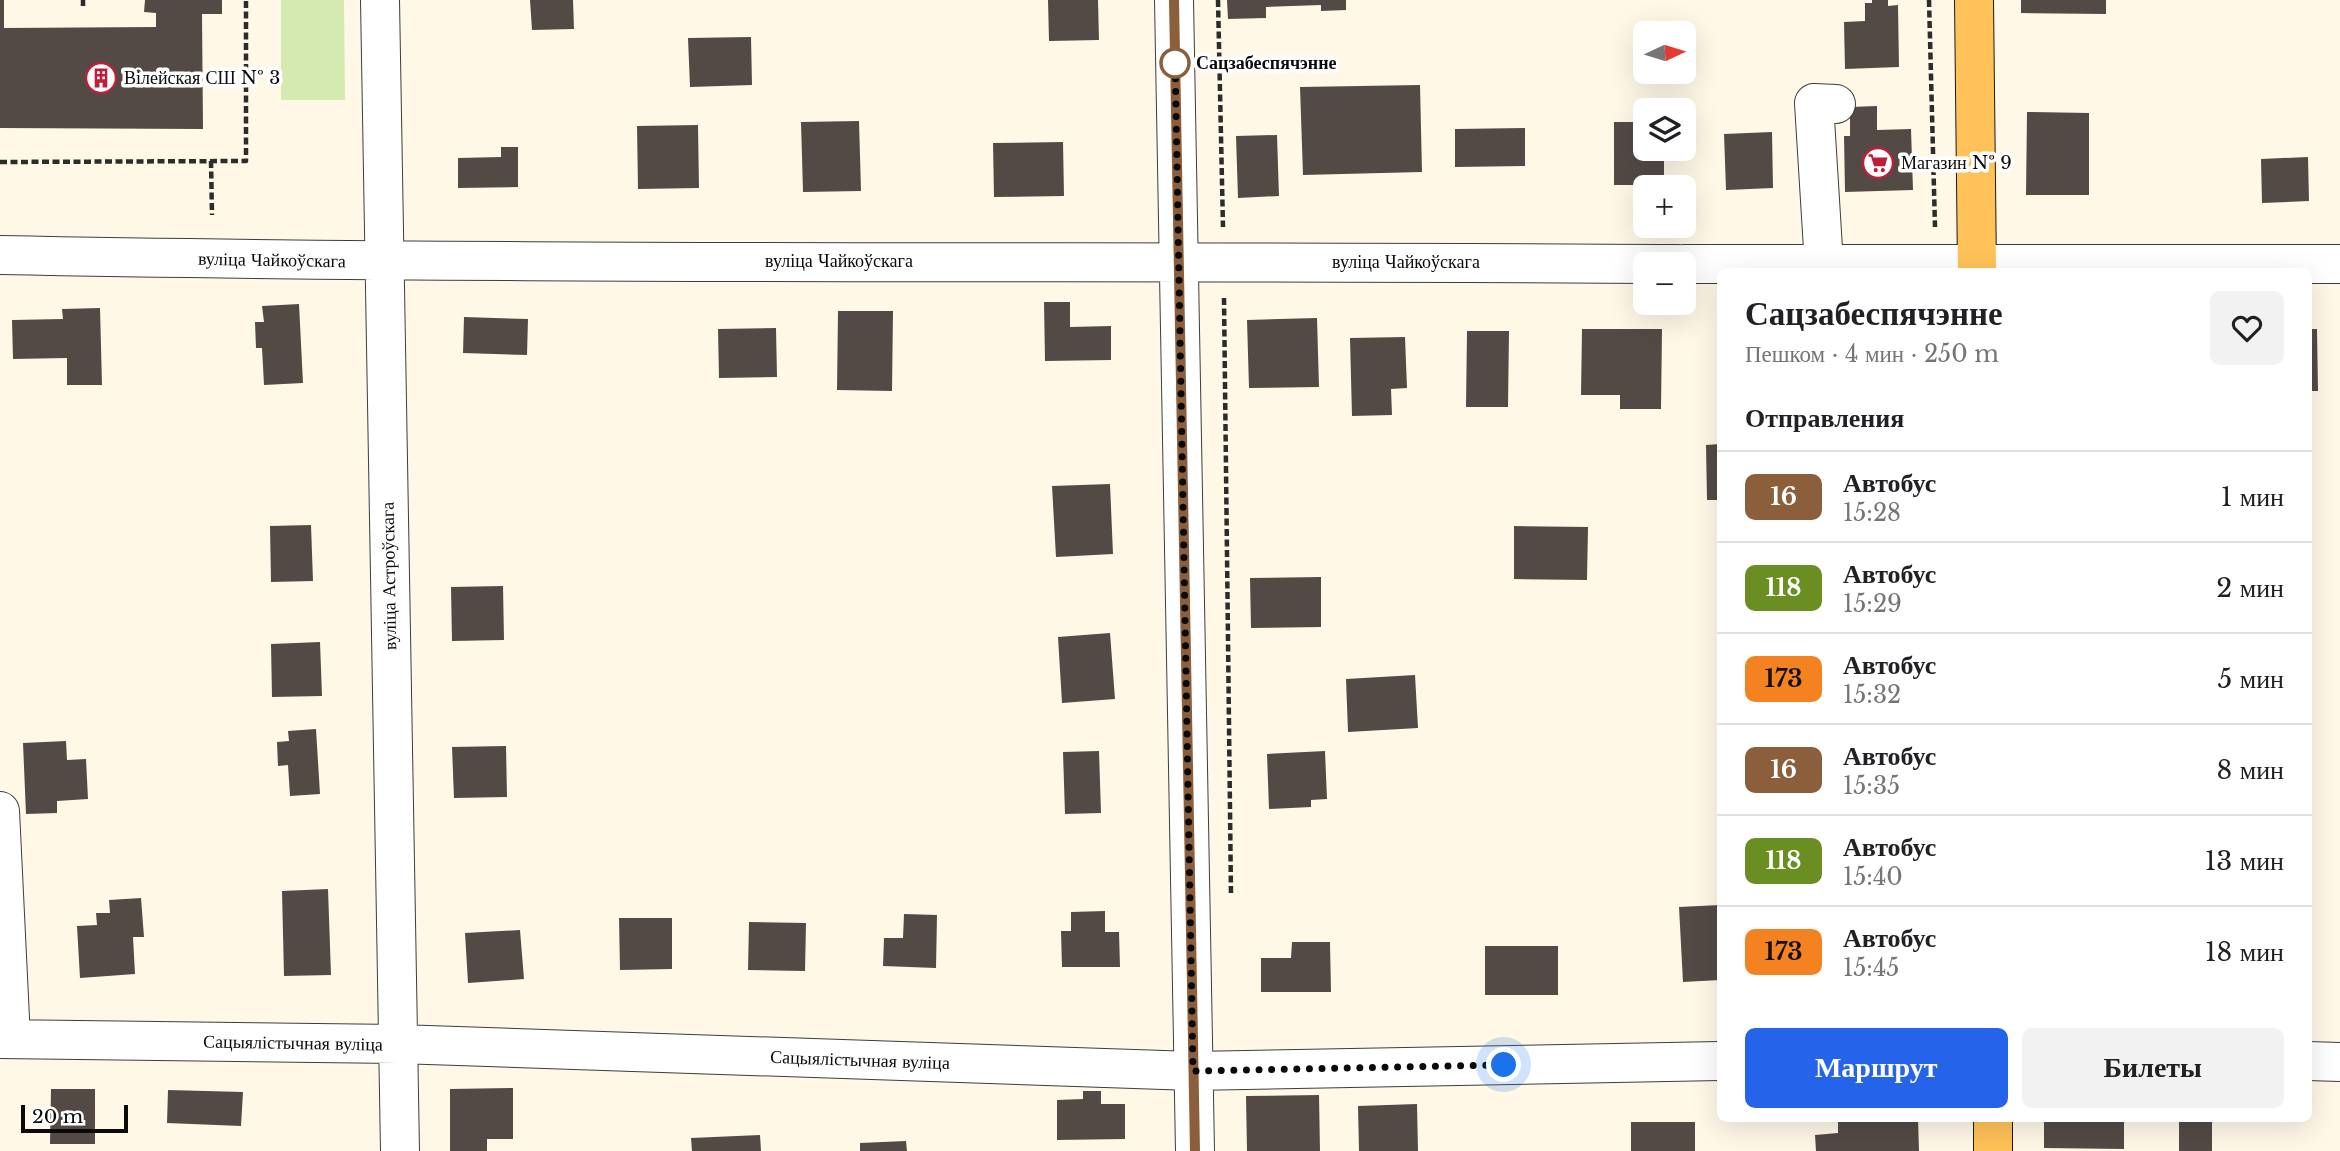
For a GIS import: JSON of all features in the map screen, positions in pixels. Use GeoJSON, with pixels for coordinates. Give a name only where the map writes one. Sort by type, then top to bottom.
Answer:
{"type":"FeatureCollection","features":[{"type":"Feature","properties":{"kind":"main road"},"geometry":{"type":"LineString","coordinates":[[1973,0],[1977,267]]}},
{"type":"Feature","properties":{"kind":"main road"},"geometry":{"type":"LineString","coordinates":[[1993,1122],[1993,1151]]}},
{"type":"Feature","properties":{"kind":"street","name":"вуліца Астроўскага"},"geometry":{"type":"LineString","coordinates":[[380,0],[400,1151]]}},
{"type":"Feature","properties":{"kind":"street"},"geometry":{"type":"LineString","coordinates":[[1174,0],[1195,1151]]}},
{"type":"Feature","properties":{"kind":"street"},"geometry":{"type":"LineString","coordinates":[[1824,265],[1814,103],[1836,104]]}},
{"type":"Feature","properties":{"kind":"street","name":"вуліца Чайкоўскага"},"geometry":{"type":"LineString","coordinates":[[0,255],[383,262],[1224,260],[1633,264]]}},
{"type":"Feature","properties":{"kind":"street"},"geometry":{"type":"LineString","coordinates":[[1696,264],[1977,267],[2340,264]]}},
{"type":"Feature","properties":{"kind":"street"},"geometry":{"type":"LineString","coordinates":[[0,811],[6,1039]]}},
{"type":"Feature","properties":{"kind":"street","name":"Сацыялістычная вуліца"},"geometry":{"type":"LineString","coordinates":[[6,1039],[398,1044],[1193,1071],[1717,1061]]}},
{"type":"Feature","properties":{"kind":"street"},"geometry":{"type":"LineString","coordinates":[[2312,1061],[2340,1062]]}},
{"type":"Feature","properties":{"kind":"path"},"geometry":{"type":"LineString","coordinates":[[0,162],[246,161],[246,0]]}},
{"type":"Feature","properties":{"kind":"path"},"geometry":{"type":"LineString","coordinates":[[1217,0],[1224,260],[1231,903]]}},
{"type":"Feature","properties":{"kind":"path"},"geometry":{"type":"LineString","coordinates":[[1929,0],[1937,267]]}},
{"type":"Feature","properties":{"kind":"path"},"geometry":{"type":"LineString","coordinates":[[211,162],[212,215]]}},
{"type":"Feature","properties":{"kind":"green space"},"geometry":{"type":"Polygon","coordinates":[[[281,0],[344,0],[345,100],[281,100],[281,0]]]}},
{"type":"Feature","properties":{"kind":"building","name":"Вілейская СШ № 3"},"geometry":{"type":"Polygon","coordinates":[[[0,0],[4,0],[4,28],[156,27],[156,13],[144,12],[145,0],[222,0],[222,14],[202,14],[203,129],[0,128],[0,0]]]}},
{"type":"Feature","properties":{"kind":"building"},"geometry":{"type":"Polygon","coordinates":[[[530,0],[573,0],[574,29],[532,30],[530,0]]]}},
{"type":"Feature","properties":{"kind":"building"},"geometry":{"type":"Polygon","coordinates":[[[1048,0],[1098,0],[1099,40],[1049,41],[1048,0]]]}},
{"type":"Feature","properties":{"kind":"building"},"geometry":{"type":"Polygon","coordinates":[[[1227,0],[1346,0],[1346,10],[1321,11],[1321,5],[1266,7],[1266,18],[1228,19],[1227,0]]]}},
{"type":"Feature","properties":{"kind":"building"},"geometry":{"type":"Polygon","coordinates":[[[1872,0],[1888,0],[1888,6],[1898,5],[1899,67],[1845,69],[1844,22],[1865,21],[1865,3],[1872,3],[1872,0]]]}},
{"type":"Feature","properties":{"kind":"building"},"geometry":{"type":"Polygon","coordinates":[[[2021,0],[2106,0],[2106,14],[2021,13],[2021,0]]]}},
{"type":"Feature","properties":{"kind":"building"},"geometry":{"type":"Polygon","coordinates":[[[751,37],[752,85],[690,87],[688,38],[751,37]]]}},
{"type":"Feature","properties":{"kind":"building"},"geometry":{"type":"Polygon","coordinates":[[[1420,85],[1422,172],[1303,175],[1300,87],[1420,85]]]}},
{"type":"Feature","properties":{"kind":"building","name":"Магазин № 9"},"geometry":{"type":"Polygon","coordinates":[[[1877,106],[1877,130],[1911,129],[1913,190],[1845,192],[1844,136],[1850,136],[1850,107],[1877,106]]]}},
{"type":"Feature","properties":{"kind":"building"},"geometry":{"type":"Polygon","coordinates":[[[2027,112],[2089,113],[2089,195],[2026,195],[2027,112]]]}},
{"type":"Feature","properties":{"kind":"building"},"geometry":{"type":"Polygon","coordinates":[[[859,121],[861,191],[803,192],[801,122],[859,121]]]}},
{"type":"Feature","properties":{"kind":"building"},"geometry":{"type":"Polygon","coordinates":[[[1614,122],[1633,122],[1633,161],[1664,161],[1664,175],[1633,175],[1633,185],[1614,185],[1614,122]]]}},
{"type":"Feature","properties":{"kind":"building"},"geometry":{"type":"Polygon","coordinates":[[[698,125],[699,188],[638,189],[637,126],[698,125]]]}},
{"type":"Feature","properties":{"kind":"building"},"geometry":{"type":"Polygon","coordinates":[[[1525,128],[1525,166],[1455,167],[1455,129],[1525,128]]]}},
{"type":"Feature","properties":{"kind":"building"},"geometry":{"type":"Polygon","coordinates":[[[1772,132],[1773,188],[1726,190],[1724,134],[1772,132]]]}},
{"type":"Feature","properties":{"kind":"building"},"geometry":{"type":"Polygon","coordinates":[[[1277,135],[1279,196],[1238,198],[1236,136],[1277,135]]]}},
{"type":"Feature","properties":{"kind":"building"},"geometry":{"type":"Polygon","coordinates":[[[1063,142],[1064,196],[994,197],[993,143],[1063,142]]]}},
{"type":"Feature","properties":{"kind":"building"},"geometry":{"type":"Polygon","coordinates":[[[501,147],[518,147],[518,187],[458,188],[458,158],[501,157],[501,147]]]}},
{"type":"Feature","properties":{"kind":"building"},"geometry":{"type":"Polygon","coordinates":[[[2308,157],[2309,201],[2262,203],[2261,159],[2308,157]]]}},
{"type":"Feature","properties":{"kind":"building"},"geometry":{"type":"Polygon","coordinates":[[[1044,302],[1070,302],[1070,327],[1111,326],[1111,360],[1045,361],[1044,302]]]}},
{"type":"Feature","properties":{"kind":"building"},"geometry":{"type":"Polygon","coordinates":[[[299,304],[303,383],[264,385],[262,348],[256,348],[255,322],[264,322],[262,306],[299,304]]]}},
{"type":"Feature","properties":{"kind":"building"},"geometry":{"type":"Polygon","coordinates":[[[100,308],[102,385],[67,385],[67,358],[13,359],[12,320],[63,319],[62,309],[100,308]]]}},
{"type":"Feature","properties":{"kind":"building"},"geometry":{"type":"Polygon","coordinates":[[[838,311],[893,311],[892,391],[837,390],[838,311]]]}},
{"type":"Feature","properties":{"kind":"building"},"geometry":{"type":"Polygon","coordinates":[[[464,317],[528,319],[527,355],[463,353],[464,317]]]}},
{"type":"Feature","properties":{"kind":"building"},"geometry":{"type":"Polygon","coordinates":[[[1317,318],[1319,387],[1249,388],[1247,320],[1317,318]]]}},
{"type":"Feature","properties":{"kind":"building"},"geometry":{"type":"Polygon","coordinates":[[[776,328],[777,377],[719,378],[718,329],[776,328]]]}},
{"type":"Feature","properties":{"kind":"building"},"geometry":{"type":"Polygon","coordinates":[[[1582,329],[1662,329],[1661,409],[1620,409],[1620,395],[1581,395],[1582,329]]]}},
{"type":"Feature","properties":{"kind":"building"},"geometry":{"type":"Polygon","coordinates":[[[2312,329],[2317,329],[2318,391],[2312,391],[2312,329]]]}},
{"type":"Feature","properties":{"kind":"building"},"geometry":{"type":"Polygon","coordinates":[[[1467,331],[1509,331],[1508,407],[1466,407],[1467,331]]]}},
{"type":"Feature","properties":{"kind":"building"},"geometry":{"type":"Polygon","coordinates":[[[1405,337],[1407,388],[1391,389],[1392,415],[1352,416],[1350,338],[1405,337]]]}},
{"type":"Feature","properties":{"kind":"building"},"geometry":{"type":"Polygon","coordinates":[[[1717,444],[1717,500],[1707,500],[1706,445],[1717,444]]]}},
{"type":"Feature","properties":{"kind":"building"},"geometry":{"type":"Polygon","coordinates":[[[1110,484],[1113,554],[1056,557],[1052,486],[1110,484]]]}},
{"type":"Feature","properties":{"kind":"building"},"geometry":{"type":"Polygon","coordinates":[[[311,525],[313,581],[271,582],[270,526],[311,525]]]}},
{"type":"Feature","properties":{"kind":"building"},"geometry":{"type":"Polygon","coordinates":[[[1514,526],[1588,527],[1587,580],[1514,579],[1514,526]]]}},
{"type":"Feature","properties":{"kind":"building"},"geometry":{"type":"Polygon","coordinates":[[[1321,577],[1321,627],[1251,628],[1250,578],[1321,577]]]}},
{"type":"Feature","properties":{"kind":"building"},"geometry":{"type":"Polygon","coordinates":[[[503,586],[504,640],[452,641],[451,587],[503,586]]]}},
{"type":"Feature","properties":{"kind":"building"},"geometry":{"type":"Polygon","coordinates":[[[1110,633],[1115,699],[1062,703],[1058,637],[1110,633]]]}},
{"type":"Feature","properties":{"kind":"building"},"geometry":{"type":"Polygon","coordinates":[[[320,642],[322,696],[272,697],[271,644],[320,642]]]}},
{"type":"Feature","properties":{"kind":"building"},"geometry":{"type":"Polygon","coordinates":[[[1415,675],[1418,728],[1348,732],[1346,679],[1415,675]]]}},
{"type":"Feature","properties":{"kind":"building"},"geometry":{"type":"Polygon","coordinates":[[[316,729],[320,794],[290,796],[288,765],[278,766],[277,742],[289,741],[288,731],[316,729]]]}},
{"type":"Feature","properties":{"kind":"building"},"geometry":{"type":"Polygon","coordinates":[[[66,741],[67,760],[86,759],[88,799],[57,801],[57,813],[26,814],[23,743],[66,741]]]}},
{"type":"Feature","properties":{"kind":"building"},"geometry":{"type":"Polygon","coordinates":[[[506,746],[507,797],[454,798],[452,747],[506,746]]]}},
{"type":"Feature","properties":{"kind":"building"},"geometry":{"type":"Polygon","coordinates":[[[1099,751],[1101,813],[1065,814],[1063,752],[1099,751]]]}},
{"type":"Feature","properties":{"kind":"building"},"geometry":{"type":"Polygon","coordinates":[[[1325,751],[1327,799],[1311,800],[1311,807],[1269,809],[1267,754],[1325,751]]]}},
{"type":"Feature","properties":{"kind":"building"},"geometry":{"type":"Polygon","coordinates":[[[328,889],[331,975],[284,976],[282,891],[328,889]]]}},
{"type":"Feature","properties":{"kind":"building"},"geometry":{"type":"Polygon","coordinates":[[[141,898],[144,937],[133,937],[135,974],[80,978],[77,926],[97,925],[96,913],[110,913],[109,900],[141,898]]]}},
{"type":"Feature","properties":{"kind":"building"},"geometry":{"type":"Polygon","coordinates":[[[1717,905],[1717,980],[1683,982],[1679,907],[1717,905]]]}},
{"type":"Feature","properties":{"kind":"building"},"geometry":{"type":"Polygon","coordinates":[[[1105,911],[1105,932],[1119,932],[1120,967],[1062,967],[1061,931],[1071,931],[1071,912],[1105,911]]]}},
{"type":"Feature","properties":{"kind":"building"},"geometry":{"type":"Polygon","coordinates":[[[904,914],[937,915],[936,968],[883,966],[884,938],[903,938],[904,914]]]}},
{"type":"Feature","properties":{"kind":"building"},"geometry":{"type":"Polygon","coordinates":[[[619,918],[672,918],[672,969],[620,970],[619,918]]]}},
{"type":"Feature","properties":{"kind":"building"},"geometry":{"type":"Polygon","coordinates":[[[749,922],[806,923],[805,971],[748,970],[749,922]]]}},
{"type":"Feature","properties":{"kind":"building"},"geometry":{"type":"Polygon","coordinates":[[[520,930],[524,979],[468,983],[465,933],[520,930]]]}},
{"type":"Feature","properties":{"kind":"building"},"geometry":{"type":"Polygon","coordinates":[[[1292,942],[1330,942],[1331,992],[1261,992],[1261,958],[1291,958],[1292,942]]]}},
{"type":"Feature","properties":{"kind":"building"},"geometry":{"type":"Polygon","coordinates":[[[1485,946],[1558,946],[1558,995],[1485,995],[1485,946]]]}},
{"type":"Feature","properties":{"kind":"building"},"geometry":{"type":"Polygon","coordinates":[[[513,1088],[513,1139],[487,1139],[487,1151],[450,1151],[450,1089],[513,1088]]]}},
{"type":"Feature","properties":{"kind":"building"},"geometry":{"type":"Polygon","coordinates":[[[51,1089],[95,1089],[95,1144],[50,1144],[51,1089]]]}},
{"type":"Feature","properties":{"kind":"building"},"geometry":{"type":"Polygon","coordinates":[[[168,1090],[243,1092],[241,1126],[167,1123],[168,1090]]]}},
{"type":"Feature","properties":{"kind":"building"},"geometry":{"type":"Polygon","coordinates":[[[1083,1091],[1101,1091],[1101,1104],[1125,1104],[1125,1139],[1057,1140],[1057,1100],[1083,1099],[1083,1091]]]}},
{"type":"Feature","properties":{"kind":"building"},"geometry":{"type":"Polygon","coordinates":[[[1319,1095],[1320,1151],[1247,1151],[1246,1096],[1319,1095]]]}},
{"type":"Feature","properties":{"kind":"building"},"geometry":{"type":"Polygon","coordinates":[[[1417,1104],[1418,1151],[1359,1151],[1358,1106],[1417,1104]]]}},
{"type":"Feature","properties":{"kind":"building"},"geometry":{"type":"Polygon","coordinates":[[[1631,1122],[1695,1122],[1695,1151],[1631,1151],[1631,1122]]]}},
{"type":"Feature","properties":{"kind":"building"},"geometry":{"type":"Polygon","coordinates":[[[1838,1122],[1918,1122],[1919,1151],[1816,1151],[1815,1135],[1838,1133],[1838,1122]]]}},
{"type":"Feature","properties":{"kind":"building"},"geometry":{"type":"Polygon","coordinates":[[[2044,1122],[2124,1122],[2124,1149],[2044,1148],[2044,1122]]]}},
{"type":"Feature","properties":{"kind":"building"},"geometry":{"type":"Polygon","coordinates":[[[2179,1122],[2212,1122],[2212,1151],[2179,1151],[2179,1122]]]}},
{"type":"Feature","properties":{"kind":"building"},"geometry":{"type":"Polygon","coordinates":[[[760,1135],[761,1151],[692,1151],[691,1138],[760,1135]]]}},
{"type":"Feature","properties":{"kind":"building"},"geometry":{"type":"Polygon","coordinates":[[[906,1141],[907,1151],[860,1151],[860,1143],[906,1141]]]}},
{"type":"Feature","properties":{"kind":"bus line","name":"16"},"geometry":{"type":"LineString","coordinates":[[1174,0],[1195,1151]]}},
{"type":"Feature","properties":{"kind":"place","name":"Сацзабеспячэнне"},"geometry":{"type":"Point","coordinates":[1175,63]}},
{"type":"Feature","properties":{"kind":"place","name":"Вілейская СШ № 3"},"geometry":{"type":"Point","coordinates":[101,78]}},
{"type":"Feature","properties":{"kind":"place","name":"Магазин № 9"},"geometry":{"type":"Point","coordinates":[1878,163]}},
{"type":"Feature","properties":{"kind":"route"},"geometry":{"type":"LineString","coordinates":[[1175,63],[1175,52],[1193,1071],[1504,1065]]}}]}
